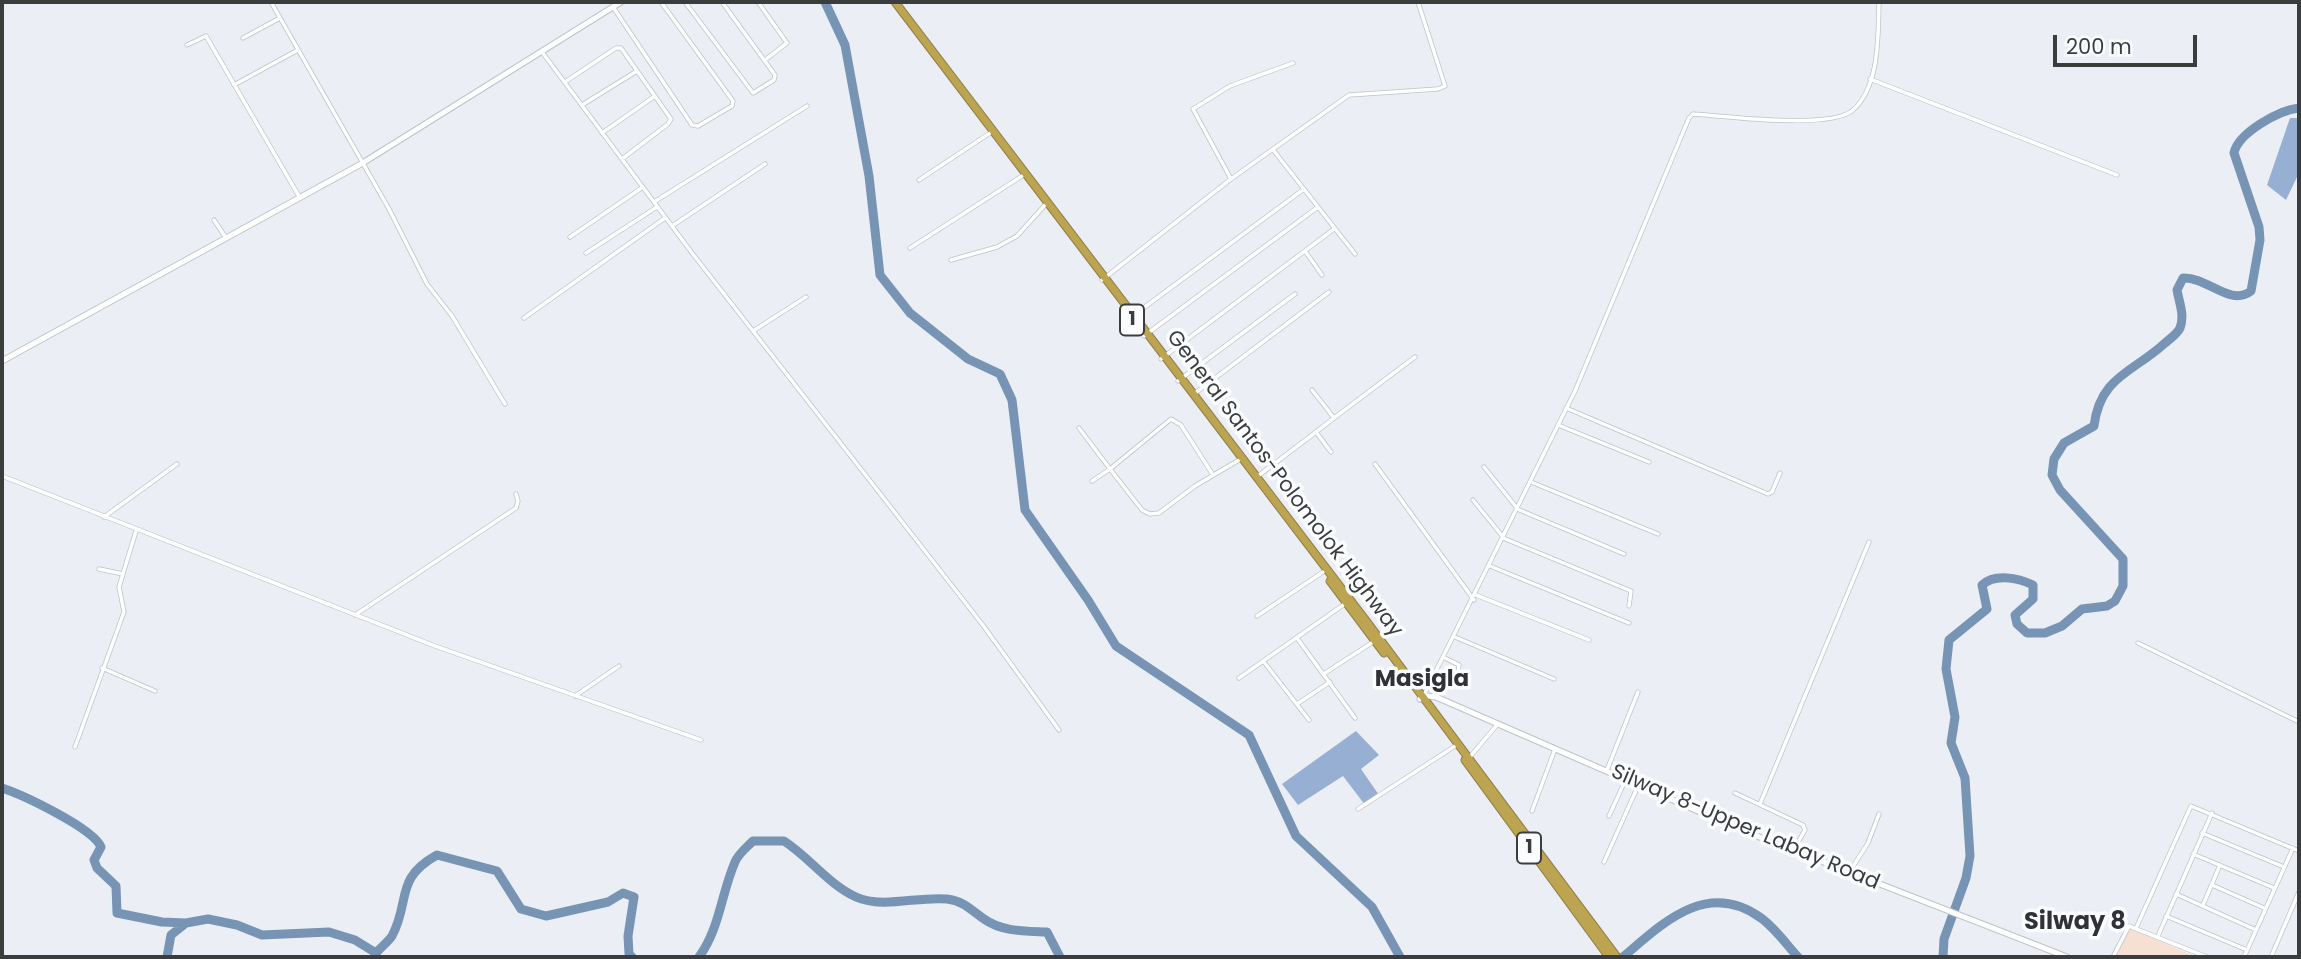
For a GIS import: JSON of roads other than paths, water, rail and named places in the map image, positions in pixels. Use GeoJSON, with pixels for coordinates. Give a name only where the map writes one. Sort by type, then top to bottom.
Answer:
{"type":"FeatureCollection","features":[{"type":"Feature","properties":{"kind":"highway","name":"1"},"geometry":{"type":"LineString","coordinates":[[889,2],[1103,279]]}},
{"type":"Feature","properties":{"kind":"highway","name":"1"},"geometry":{"type":"LineString","coordinates":[[895,2],[1346,603],[1422,698],[1606,947],[1609,957]]}},
{"type":"Feature","properties":{"kind":"highway","name":"General Santos-Polomolok Highway"},"geometry":{"type":"LineString","coordinates":[[1180,379],[1469,758],[1606,947],[1617,957]]}},
{"type":"Feature","properties":{"kind":"street"},"geometry":{"type":"LineString","coordinates":[[271,2],[389,209],[427,284],[452,316],[505,404]]}},
{"type":"Feature","properties":{"kind":"street"},"geometry":{"type":"LineString","coordinates":[[2,361],[361,164],[621,2]]}},
{"type":"Feature","properties":{"kind":"street"},"geometry":{"type":"LineString","coordinates":[[613,7],[692,125],[698,126],[732,106],[733,101],[662,2]]}},
{"type":"Feature","properties":{"kind":"street"},"geometry":{"type":"LineString","coordinates":[[685,2],[751,93],[775,79],[774,71],[722,2]]}},
{"type":"Feature","properties":{"kind":"street"},"geometry":{"type":"LineString","coordinates":[[758,2],[787,43],[765,60]]}},
{"type":"Feature","properties":{"kind":"street"},"geometry":{"type":"LineString","coordinates":[[1103,279],[1231,179],[1353,94],[1438,89],[1445,86],[1418,2]]}},
{"type":"Feature","properties":{"kind":"street"},"geometry":{"type":"LineString","coordinates":[[1422,698],[1474,600],[1566,408],[1622,283],[1690,116],[1693,114],[1798,121],[1843,116],[1860,102],[1870,79],[1879,2]]}},
{"type":"Feature","properties":{"kind":"street"},"geometry":{"type":"LineString","coordinates":[[243,38],[281,18]]}},
{"type":"Feature","properties":{"kind":"street"},"geometry":{"type":"LineString","coordinates":[[187,45],[206,36],[300,198]]}},
{"type":"Feature","properties":{"kind":"street"},"geometry":{"type":"LineString","coordinates":[[565,82],[618,47],[638,71],[671,118],[670,123],[622,159]]}},
{"type":"Feature","properties":{"kind":"street"},"geometry":{"type":"LineString","coordinates":[[234,85],[298,50]]}},
{"type":"Feature","properties":{"kind":"street"},"geometry":{"type":"LineString","coordinates":[[541,51],[672,226],[982,624],[1059,730]]}},
{"type":"Feature","properties":{"kind":"street"},"geometry":{"type":"LineString","coordinates":[[1231,179],[1193,109],[1230,86],[1293,63]]}},
{"type":"Feature","properties":{"kind":"street"},"geometry":{"type":"LineString","coordinates":[[582,105],[638,71]]}},
{"type":"Feature","properties":{"kind":"street"},"geometry":{"type":"LineString","coordinates":[[1870,79],[2117,175]]}},
{"type":"Feature","properties":{"kind":"street"},"geometry":{"type":"LineString","coordinates":[[602,133],[655,96]]}},
{"type":"Feature","properties":{"kind":"street"},"geometry":{"type":"LineString","coordinates":[[586,253],[807,106]]}},
{"type":"Feature","properties":{"kind":"street"},"geometry":{"type":"LineString","coordinates":[[919,180],[990,133]]}},
{"type":"Feature","properties":{"kind":"street"},"geometry":{"type":"LineString","coordinates":[[1274,150],[1355,254]]}},
{"type":"Feature","properties":{"kind":"street"},"geometry":{"type":"LineString","coordinates":[[672,226],[765,164]]}},
{"type":"Feature","properties":{"kind":"street"},"geometry":{"type":"LineString","coordinates":[[911,248],[1022,176]]}},
{"type":"Feature","properties":{"kind":"street"},"geometry":{"type":"LineString","coordinates":[[570,237],[643,187]]}},
{"type":"Feature","properties":{"kind":"street"},"geometry":{"type":"LineString","coordinates":[[1132,317],[1304,189]]}},
{"type":"Feature","properties":{"kind":"street"},"geometry":{"type":"LineString","coordinates":[[951,260],[997,247],[1017,236],[1045,205]]}},
{"type":"Feature","properties":{"kind":"street"},"geometry":{"type":"LineString","coordinates":[[1145,334],[1318,207]]}},
{"type":"Feature","properties":{"kind":"street"},"geometry":{"type":"LineString","coordinates":[[524,318],[666,218]]}},
{"type":"Feature","properties":{"kind":"street"},"geometry":{"type":"LineString","coordinates":[[214,220],[226,238]]}},
{"type":"Feature","properties":{"kind":"street"},"geometry":{"type":"LineString","coordinates":[[1163,358],[1334,229]]}},
{"type":"Feature","properties":{"kind":"street"},"geometry":{"type":"LineString","coordinates":[[1305,251],[1322,275]]}},
{"type":"Feature","properties":{"kind":"street"},"geometry":{"type":"LineString","coordinates":[[1194,394],[1329,292]]}},
{"type":"Feature","properties":{"kind":"street"},"geometry":{"type":"LineString","coordinates":[[1180,379],[1295,294]]}},
{"type":"Feature","properties":{"kind":"street"},"geometry":{"type":"LineString","coordinates":[[753,331],[806,297]]}},
{"type":"Feature","properties":{"kind":"street"},"geometry":{"type":"LineString","coordinates":[[1256,477],[1415,357]]}},
{"type":"Feature","properties":{"kind":"street"},"geometry":{"type":"LineString","coordinates":[[1312,390],[1334,418]]}},
{"type":"Feature","properties":{"kind":"street"},"geometry":{"type":"LineString","coordinates":[[1566,408],[1768,494],[1772,492],[1780,473]]}},
{"type":"Feature","properties":{"kind":"street"},"geometry":{"type":"LineString","coordinates":[[1092,481],[1171,419],[1181,425],[1213,475]]}},
{"type":"Feature","properties":{"kind":"street"},"geometry":{"type":"LineString","coordinates":[[1558,425],[1649,462]]}},
{"type":"Feature","properties":{"kind":"street"},"geometry":{"type":"LineString","coordinates":[[1079,428],[1142,510],[1150,514],[1159,513],[1239,460]]}},
{"type":"Feature","properties":{"kind":"street"},"geometry":{"type":"LineString","coordinates":[[1316,432],[1331,452]]}},
{"type":"Feature","properties":{"kind":"street"},"geometry":{"type":"LineString","coordinates":[[104,517],[177,464]]}},
{"type":"Feature","properties":{"kind":"street"},"geometry":{"type":"LineString","coordinates":[[1375,464],[1474,600]]}},
{"type":"Feature","properties":{"kind":"street"},"geometry":{"type":"LineString","coordinates":[[1485,467],[1517,509],[1624,554]]}},
{"type":"Feature","properties":{"kind":"street"},"geometry":{"type":"LineString","coordinates":[[2,476],[355,616],[701,740]]}},
{"type":"Feature","properties":{"kind":"street"},"geometry":{"type":"LineString","coordinates":[[1531,482],[1658,534]]}},
{"type":"Feature","properties":{"kind":"street"},"geometry":{"type":"LineString","coordinates":[[355,616],[516,508],[519,501],[516,495]]}},
{"type":"Feature","properties":{"kind":"street"},"geometry":{"type":"LineString","coordinates":[[1473,500],[1503,537],[1631,591],[1629,606]]}},
{"type":"Feature","properties":{"kind":"street"},"geometry":{"type":"LineString","coordinates":[[75,747],[124,611],[119,587],[136,531]]}},
{"type":"Feature","properties":{"kind":"street"},"geometry":{"type":"LineString","coordinates":[[1760,804],[1868,541]]}},
{"type":"Feature","properties":{"kind":"street"},"geometry":{"type":"LineString","coordinates":[[1490,566],[1629,623]]}},
{"type":"Feature","properties":{"kind":"street"},"geometry":{"type":"LineString","coordinates":[[99,569],[123,574]]}},
{"type":"Feature","properties":{"kind":"street"},"geometry":{"type":"LineString","coordinates":[[1257,617],[1323,572]]}},
{"type":"Feature","properties":{"kind":"street"},"geometry":{"type":"LineString","coordinates":[[1476,595],[1589,640]]}},
{"type":"Feature","properties":{"kind":"street"},"geometry":{"type":"LineString","coordinates":[[1239,678],[1346,603]]}},
{"type":"Feature","properties":{"kind":"street"},"geometry":{"type":"LineString","coordinates":[[1296,637],[1325,673],[1355,718]]}},
{"type":"Feature","properties":{"kind":"street"},"geometry":{"type":"LineString","coordinates":[[1455,637],[1554,679]]}},
{"type":"Feature","properties":{"kind":"street"},"geometry":{"type":"LineString","coordinates":[[1325,673],[1375,640]]}},
{"type":"Feature","properties":{"kind":"street"},"geometry":{"type":"LineString","coordinates":[[2138,643],[2299,722]]}},
{"type":"Feature","properties":{"kind":"street"},"geometry":{"type":"LineString","coordinates":[[1445,658],[1459,665],[1458,673],[1465,677]]}},
{"type":"Feature","properties":{"kind":"street"},"geometry":{"type":"LineString","coordinates":[[1264,662],[1309,720]]}},
{"type":"Feature","properties":{"kind":"street"},"geometry":{"type":"LineString","coordinates":[[575,696],[619,666]]}},
{"type":"Feature","properties":{"kind":"street"},"geometry":{"type":"LineString","coordinates":[[103,668],[155,691]]}},
{"type":"Feature","properties":{"kind":"street"},"geometry":{"type":"LineString","coordinates":[[1297,704],[1330,682]]}},
{"type":"Feature","properties":{"kind":"street"},"geometry":{"type":"LineString","coordinates":[[1607,770],[1638,692]]}},
{"type":"Feature","properties":{"kind":"street","name":"Silway 8-Upper Labay Road"},"geometry":{"type":"LineString","coordinates":[[1422,698],[1436,698],[1849,873],[2067,957]]}},
{"type":"Feature","properties":{"kind":"street"},"geometry":{"type":"LineString","coordinates":[[1469,758],[1497,724]]}},
{"type":"Feature","properties":{"kind":"street"},"geometry":{"type":"LineString","coordinates":[[1358,809],[1455,746]]}},
{"type":"Feature","properties":{"kind":"street"},"geometry":{"type":"LineString","coordinates":[[1532,811],[1555,749]]}},
{"type":"Feature","properties":{"kind":"street"},"geometry":{"type":"LineString","coordinates":[[1609,816],[1626,779]]}},
{"type":"Feature","properties":{"kind":"street"},"geometry":{"type":"LineString","coordinates":[[1604,862],[1638,784]]}},
{"type":"Feature","properties":{"kind":"street"},"geometry":{"type":"LineString","coordinates":[[1735,793],[1803,825],[1805,830],[1793,850]]}},
{"type":"Feature","properties":{"kind":"street"},"geometry":{"type":"LineString","coordinates":[[2137,926],[2190,807],[2213,813],[2299,851]]}},
{"type":"Feature","properties":{"kind":"street"},"geometry":{"type":"LineString","coordinates":[[2158,936],[2213,813]]}},
{"type":"Feature","properties":{"kind":"street"},"geometry":{"type":"LineString","coordinates":[[1849,873],[1868,843],[1879,814]]}},
{"type":"Feature","properties":{"kind":"street"},"geometry":{"type":"LineString","coordinates":[[2203,833],[2284,867]]}},
{"type":"Feature","properties":{"kind":"street"},"geometry":{"type":"LineString","coordinates":[[2244,957],[2293,848]]}},
{"type":"Feature","properties":{"kind":"street"},"geometry":{"type":"LineString","coordinates":[[2193,855],[2274,888]]}},
{"type":"Feature","properties":{"kind":"street"},"geometry":{"type":"LineString","coordinates":[[2203,905],[2220,865]]}},
{"type":"Feature","properties":{"kind":"street"},"geometry":{"type":"LineString","coordinates":[[2212,885],[2265,908]]}},
{"type":"Feature","properties":{"kind":"street"},"geometry":{"type":"LineString","coordinates":[[2271,957],[2299,892]]}},
{"type":"Feature","properties":{"kind":"street"},"geometry":{"type":"LineString","coordinates":[[2176,894],[2256,930]]}},
{"type":"Feature","properties":{"kind":"street"},"geometry":{"type":"LineString","coordinates":[[2166,916],[2247,950]]}},
{"type":"Feature","properties":{"kind":"street"},"geometry":{"type":"LineString","coordinates":[[2113,957],[2128,926],[2137,926],[2207,957]]}},
{"type":"Feature","properties":{"kind":"waterway"},"geometry":{"type":"LineString","coordinates":[[825,2],[845,45],[869,176],[880,275],[910,313],[968,359],[1000,374],[1012,400],[1025,510],[1088,600],[1116,646],[1249,735],[1296,836],[1372,907],[1400,957]]}},
{"type":"Feature","properties":{"kind":"waterway"},"geometry":{"type":"LineString","coordinates":[[1943,957],[1944,939],[1966,878],[1970,856],[1965,778],[1951,743],[1955,717],[1946,669],[1949,640],[1987,609],[1982,585],[1993,579],[2021,580],[2033,585],[2033,599],[2015,615],[2017,624],[2027,633],[2045,633],[2062,626],[2082,609],[2107,606],[2115,601],[2123,586],[2123,559],[2060,490],[2052,475],[2054,459],[2064,443],[2094,426],[2103,396],[2111,385],[2179,330],[2182,313],[2177,290],[2183,278],[2201,282],[2235,296],[2251,291],[2260,240],[2259,227],[2234,153],[2237,145],[2251,130],[2281,113],[2299,108]]}},
{"type":"Feature","properties":{"kind":"waterway"},"geometry":{"type":"LineString","coordinates":[[2,788],[56,813],[95,839],[101,847],[94,860],[97,868],[116,886],[117,913],[162,922],[186,923]]}},
{"type":"Feature","properties":{"kind":"waterway"},"geometry":{"type":"LineString","coordinates":[[699,957],[712,934],[735,862],[753,841],[784,841],[836,885],[856,897],[878,902],[953,900],[998,926],[1047,932],[1060,957]]}},
{"type":"Feature","properties":{"kind":"waterway"},"geometry":{"type":"LineString","coordinates":[[167,957],[171,935],[186,923],[208,919],[237,925],[262,935],[329,932],[355,940],[376,953],[392,936],[409,882],[424,864],[437,855],[497,871],[521,909],[546,916],[608,902],[623,893],[634,897],[628,936],[629,954],[632,957]]}},
{"type":"Feature","properties":{"kind":"waterway"},"geometry":{"type":"LineString","coordinates":[[1623,957],[1670,919],[1704,904],[1722,903],[1741,907],[1761,918],[1798,957]]}},
{"type":"Feature","properties":{"kind":"district","name":"Masigla"},"geometry":{"type":"Point","coordinates":[1422,680]}},
{"type":"Feature","properties":{"kind":"district","name":"Silway 8"},"geometry":{"type":"Point","coordinates":[2075,923]}}]}
